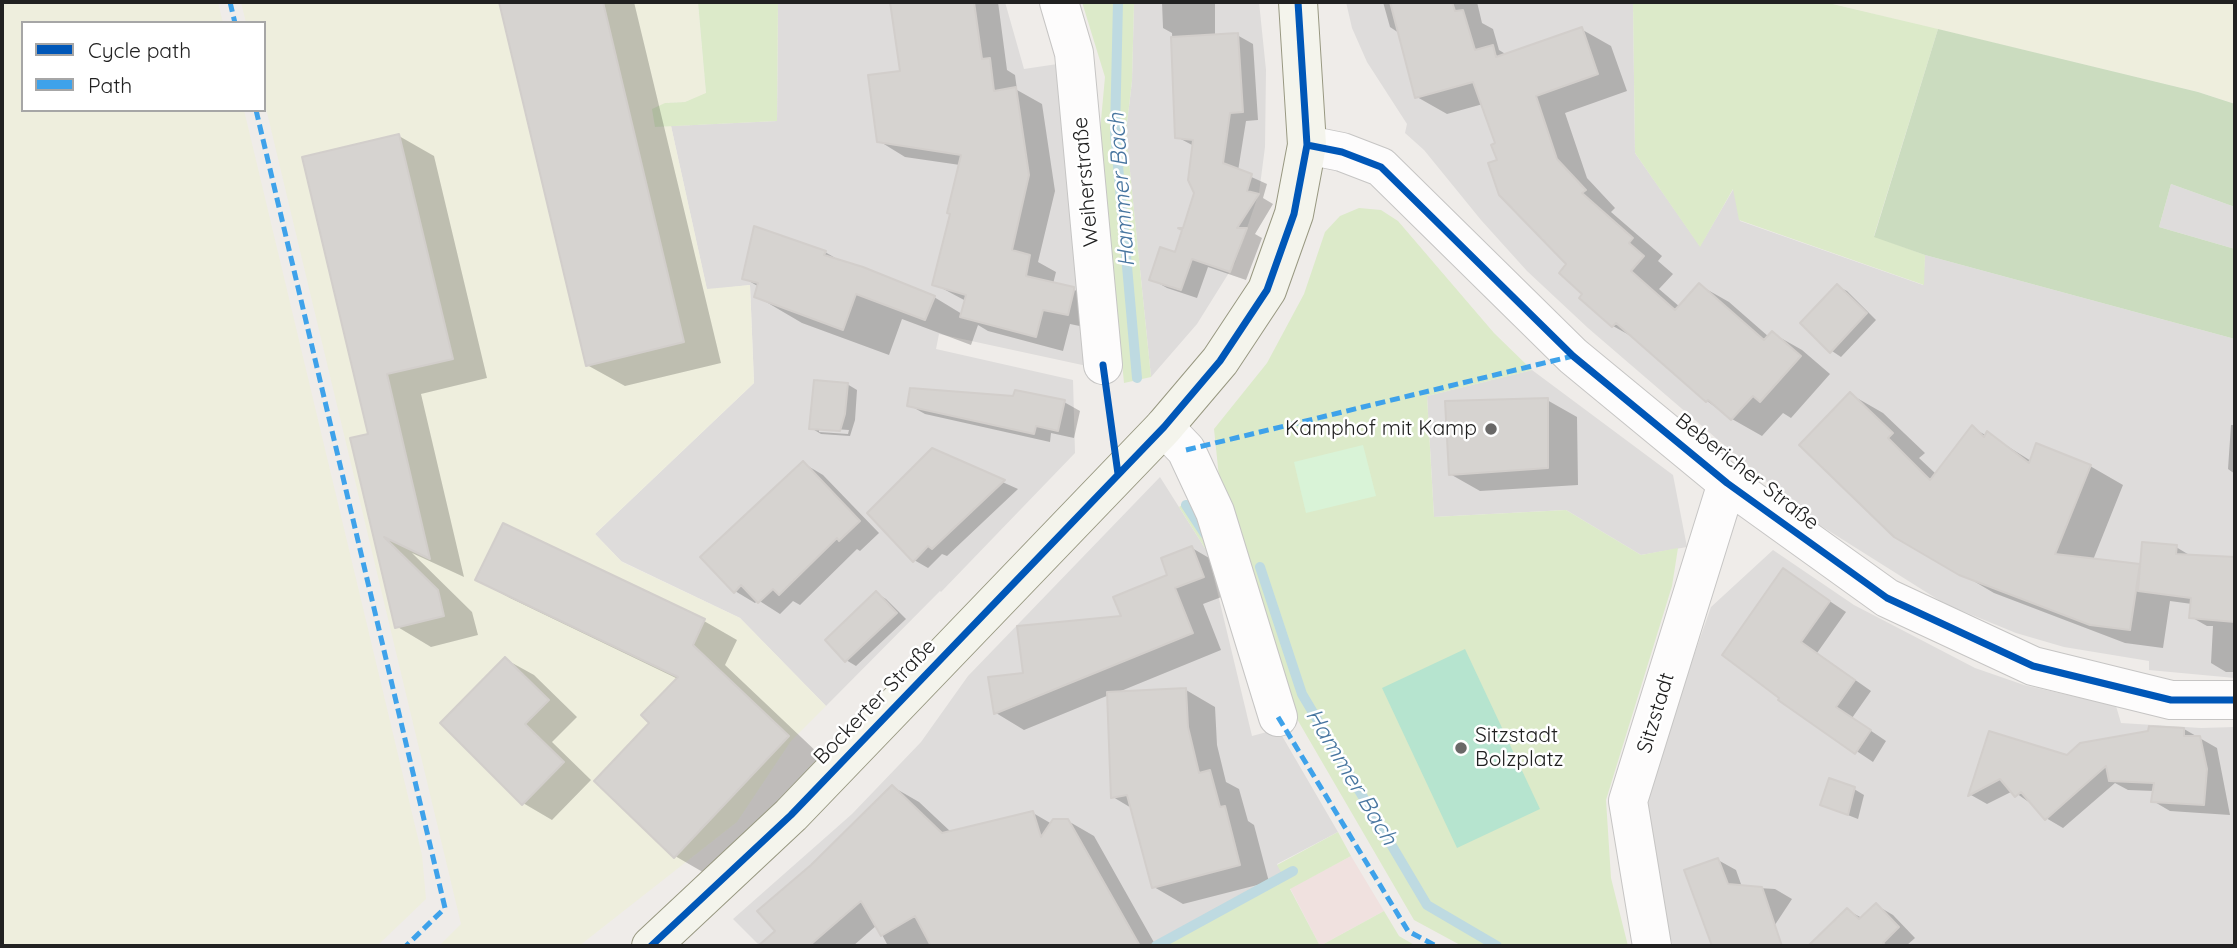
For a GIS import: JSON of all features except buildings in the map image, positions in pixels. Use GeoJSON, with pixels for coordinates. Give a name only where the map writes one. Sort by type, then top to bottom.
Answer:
{"type":"FeatureCollection","features":[{"type":"Feature","properties":{"kind":"street","name":"Weiherstraße"},"geometry":{"type":"LineString","coordinates":[[1059,2],[1074,54],[1103,365]]}},
{"type":"Feature","properties":{"kind":"street"},"geometry":{"type":"LineString","coordinates":[[1278,717],[1215,512],[1186,450],[1164,427],[1220,361],[1267,290],[1294,214],[1307,145],[1298,2]]}},
{"type":"Feature","properties":{"kind":"street","name":"Bebericher Straße"},"geometry":{"type":"LineString","coordinates":[[1307,145],[1342,152],[1381,167],[1573,356],[1727,484],[1887,598],[2033,666],[2171,700],[2235,700]]}},
{"type":"Feature","properties":{"kind":"street","name":"Bockerter Straße"},"geometry":{"type":"LineString","coordinates":[[651,946],[790,815],[1164,427]]}},
{"type":"Feature","properties":{"kind":"street","name":"Sitzstadt"},"geometry":{"type":"LineString","coordinates":[[1652,946],[1628,801],[1727,484]]}},
{"type":"Feature","properties":{"kind":"shaded area"},"geometry":{"type":"Polygon","coordinates":[[[778,2],[1005,2],[1024,69],[1064,63],[1087,366],[939,334],[936,349],[1073,380],[1075,453],[826,706],[740,618],[621,561],[595,534],[754,383],[750,285],[707,290],[671,126],[777,121],[778,2]]]}},
{"type":"Feature","properties":{"kind":"shaded area"},"geometry":{"type":"Polygon","coordinates":[[[1134,2],[1259,2],[1266,70],[1265,147],[1259,193],[1235,263],[1197,324],[1151,377],[1126,132],[1132,81],[1134,2]]]}},
{"type":"Feature","properties":{"kind":"shaded area"},"geometry":{"type":"Polygon","coordinates":[[[1346,2],[1633,2],[1635,153],[1700,246],[1734,188],[1740,221],[1923,285],[1925,255],[2235,339],[2235,678],[2149,670],[2149,661],[2064,647],[2016,633],[1945,604],[1810,519],[1588,328],[1527,271],[1481,220],[1424,150],[1405,133],[1407,124],[1367,62],[1352,28],[1346,2]]]}},
{"type":"Feature","properties":{"kind":"shaded area"},"geometry":{"type":"Polygon","coordinates":[[[2171,184],[2235,207],[2235,249],[2159,227],[2171,184]]]}},
{"type":"Feature","properties":{"kind":"shaded area"},"geometry":{"type":"Polygon","coordinates":[[[1532,370],[1673,475],[1687,547],[1641,555],[1566,510],[1434,517],[1427,396],[1532,370]]]}},
{"type":"Feature","properties":{"kind":"shaded area"},"geometry":{"type":"Polygon","coordinates":[[[1160,477],[1208,553],[1252,736],[1278,729],[1338,832],[1277,864],[1282,872],[1147,946],[760,946],[733,919],[852,814],[921,742],[968,676],[1160,477]]]}},
{"type":"Feature","properties":{"kind":"shaded area"},"geometry":{"type":"Polygon","coordinates":[[[1773,550],[1854,605],[1975,668],[2024,685],[2116,706],[2121,723],[2201,728],[2235,727],[2235,946],[1673,946],[1656,895],[1644,797],[1711,607],[1773,550]]]}},
{"type":"Feature","properties":{"kind":"shaded area"},"geometry":{"type":"Polygon","coordinates":[[[1351,856],[1384,911],[1320,946],[1290,888],[1351,856]]]}},
{"type":"Feature","properties":{"kind":"green space"},"geometry":{"type":"Polygon","coordinates":[[[2,2],[218,2],[223,21],[21,21],[21,112],[244,112],[422,855],[426,899],[377,946],[2,946],[2,2]]]}},
{"type":"Feature","properties":{"kind":"green space"},"geometry":{"type":"Polygon","coordinates":[[[241,2],[698,2],[706,94],[685,102],[665,103],[655,127],[671,126],[707,289],[750,285],[754,383],[595,534],[622,562],[740,618],[826,706],[791,741],[737,822],[579,946],[439,946],[461,924],[266,108],[266,21],[246,21],[241,2]]]}},
{"type":"Feature","properties":{"kind":"green space"},"geometry":{"type":"Polygon","coordinates":[[[698,2],[778,2],[777,121],[655,127],[652,109],[665,103],[685,102],[706,93],[698,2]]]}},
{"type":"Feature","properties":{"kind":"green space"},"geometry":{"type":"Polygon","coordinates":[[[1082,2],[1134,2],[1132,81],[1126,132],[1151,377],[1124,383],[1100,131],[1105,77],[1082,2]]]}},
{"type":"Feature","properties":{"kind":"green space"},"geometry":{"type":"Polygon","coordinates":[[[1633,2],[1824,2],[1938,29],[1874,236],[1925,255],[1924,285],[1739,220],[1733,189],[1700,247],[1635,153],[1633,2]]]}},
{"type":"Feature","properties":{"kind":"green space"},"geometry":{"type":"Polygon","coordinates":[[[1824,2],[2235,2],[2235,104],[2198,92],[1824,2]]]}},
{"type":"Feature","properties":{"kind":"green space"},"geometry":{"type":"Polygon","coordinates":[[[1938,29],[2198,92],[2235,104],[2235,207],[2171,184],[2159,227],[2235,249],[2235,339],[1925,255],[1874,237],[1938,29]]]}},
{"type":"Feature","properties":{"kind":"green space"},"geometry":{"type":"Polygon","coordinates":[[[1359,208],[1381,210],[1398,221],[1494,333],[1532,370],[1427,396],[1434,517],[1566,510],[1641,555],[1678,548],[1672,586],[1606,800],[1611,878],[1628,946],[1462,946],[1414,920],[1286,700],[1219,477],[1214,429],[1267,363],[1304,294],[1325,232],[1340,216],[1359,208]]]}},
{"type":"Feature","properties":{"kind":"green space"},"geometry":{"type":"Polygon","coordinates":[[[1363,445],[1376,496],[1306,513],[1294,462],[1363,445]]]}},
{"type":"Feature","properties":{"kind":"green space"},"geometry":{"type":"Polygon","coordinates":[[[1191,499],[1208,553],[1179,507],[1191,499]]]}},
{"type":"Feature","properties":{"kind":"green space","name":"Sitzstadt Bolzplatz"},"geometry":{"type":"Polygon","coordinates":[[[1465,649],[1540,809],[1457,848],[1382,688],[1465,649]]]}},
{"type":"Feature","properties":{"kind":"green space"},"geometry":{"type":"Polygon","coordinates":[[[1338,832],[1351,856],[1290,889],[1320,946],[1147,946],[1281,872],[1277,865],[1338,832]]]}},
{"type":"Feature","properties":{"kind":"green space"},"geometry":{"type":"Polygon","coordinates":[[[1384,911],[1399,936],[1416,946],[1320,946],[1384,911]]]}},
{"type":"Feature","properties":{"kind":"waterway","name":"Hammer Bach"},"geometry":{"type":"LineString","coordinates":[[1118,2],[1115,132],[1137,378]]}},
{"type":"Feature","properties":{"kind":"waterway","name":"Hammer Bach"},"geometry":{"type":"LineString","coordinates":[[1186,505],[1205,534]]}},
{"type":"Feature","properties":{"kind":"waterway","name":"Hammer Bach"},"geometry":{"type":"LineString","coordinates":[[1260,567],[1302,694],[1427,905],[1497,946]]}},
{"type":"Feature","properties":{"kind":"waterway"},"geometry":{"type":"LineString","coordinates":[[1156,946],[1293,871]]}},
{"type":"Feature","properties":{"kind":"marked path"},"geometry":{"type":"LineString","coordinates":[[230,2],[235,21]]}},
{"type":"Feature","properties":{"kind":"marked path"},"geometry":{"type":"LineString","coordinates":[[256,112],[445,908],[406,946]]}},
{"type":"Feature","properties":{"kind":"marked path"},"geometry":{"type":"LineString","coordinates":[[1186,450],[1573,356]]}},
{"type":"Feature","properties":{"kind":"marked path"},"geometry":{"type":"LineString","coordinates":[[1278,717],[1408,931],[1436,946]]}},
{"type":"Feature","properties":{"kind":"cycle path"},"geometry":{"type":"LineString","coordinates":[[651,946],[791,815],[1164,427],[1220,361],[1267,290],[1294,214],[1307,145],[1298,2]]}},
{"type":"Feature","properties":{"kind":"cycle path"},"geometry":{"type":"LineString","coordinates":[[1307,145],[1342,152],[1381,167],[1573,356],[1727,483],[1887,598],[2033,666],[2171,700],[2235,700]]}},
{"type":"Feature","properties":{"kind":"cycle path"},"geometry":{"type":"LineString","coordinates":[[1103,365],[1118,474]]}},
{"type":"Feature","properties":{"kind":"place","name":"Kamphof mit Kamp"},"geometry":{"type":"Point","coordinates":[1491,429]}},
{"type":"Feature","properties":{"kind":"place","name":"Sitzstadt Bolzplatz"},"geometry":{"type":"Point","coordinates":[1461,748]}}]}
